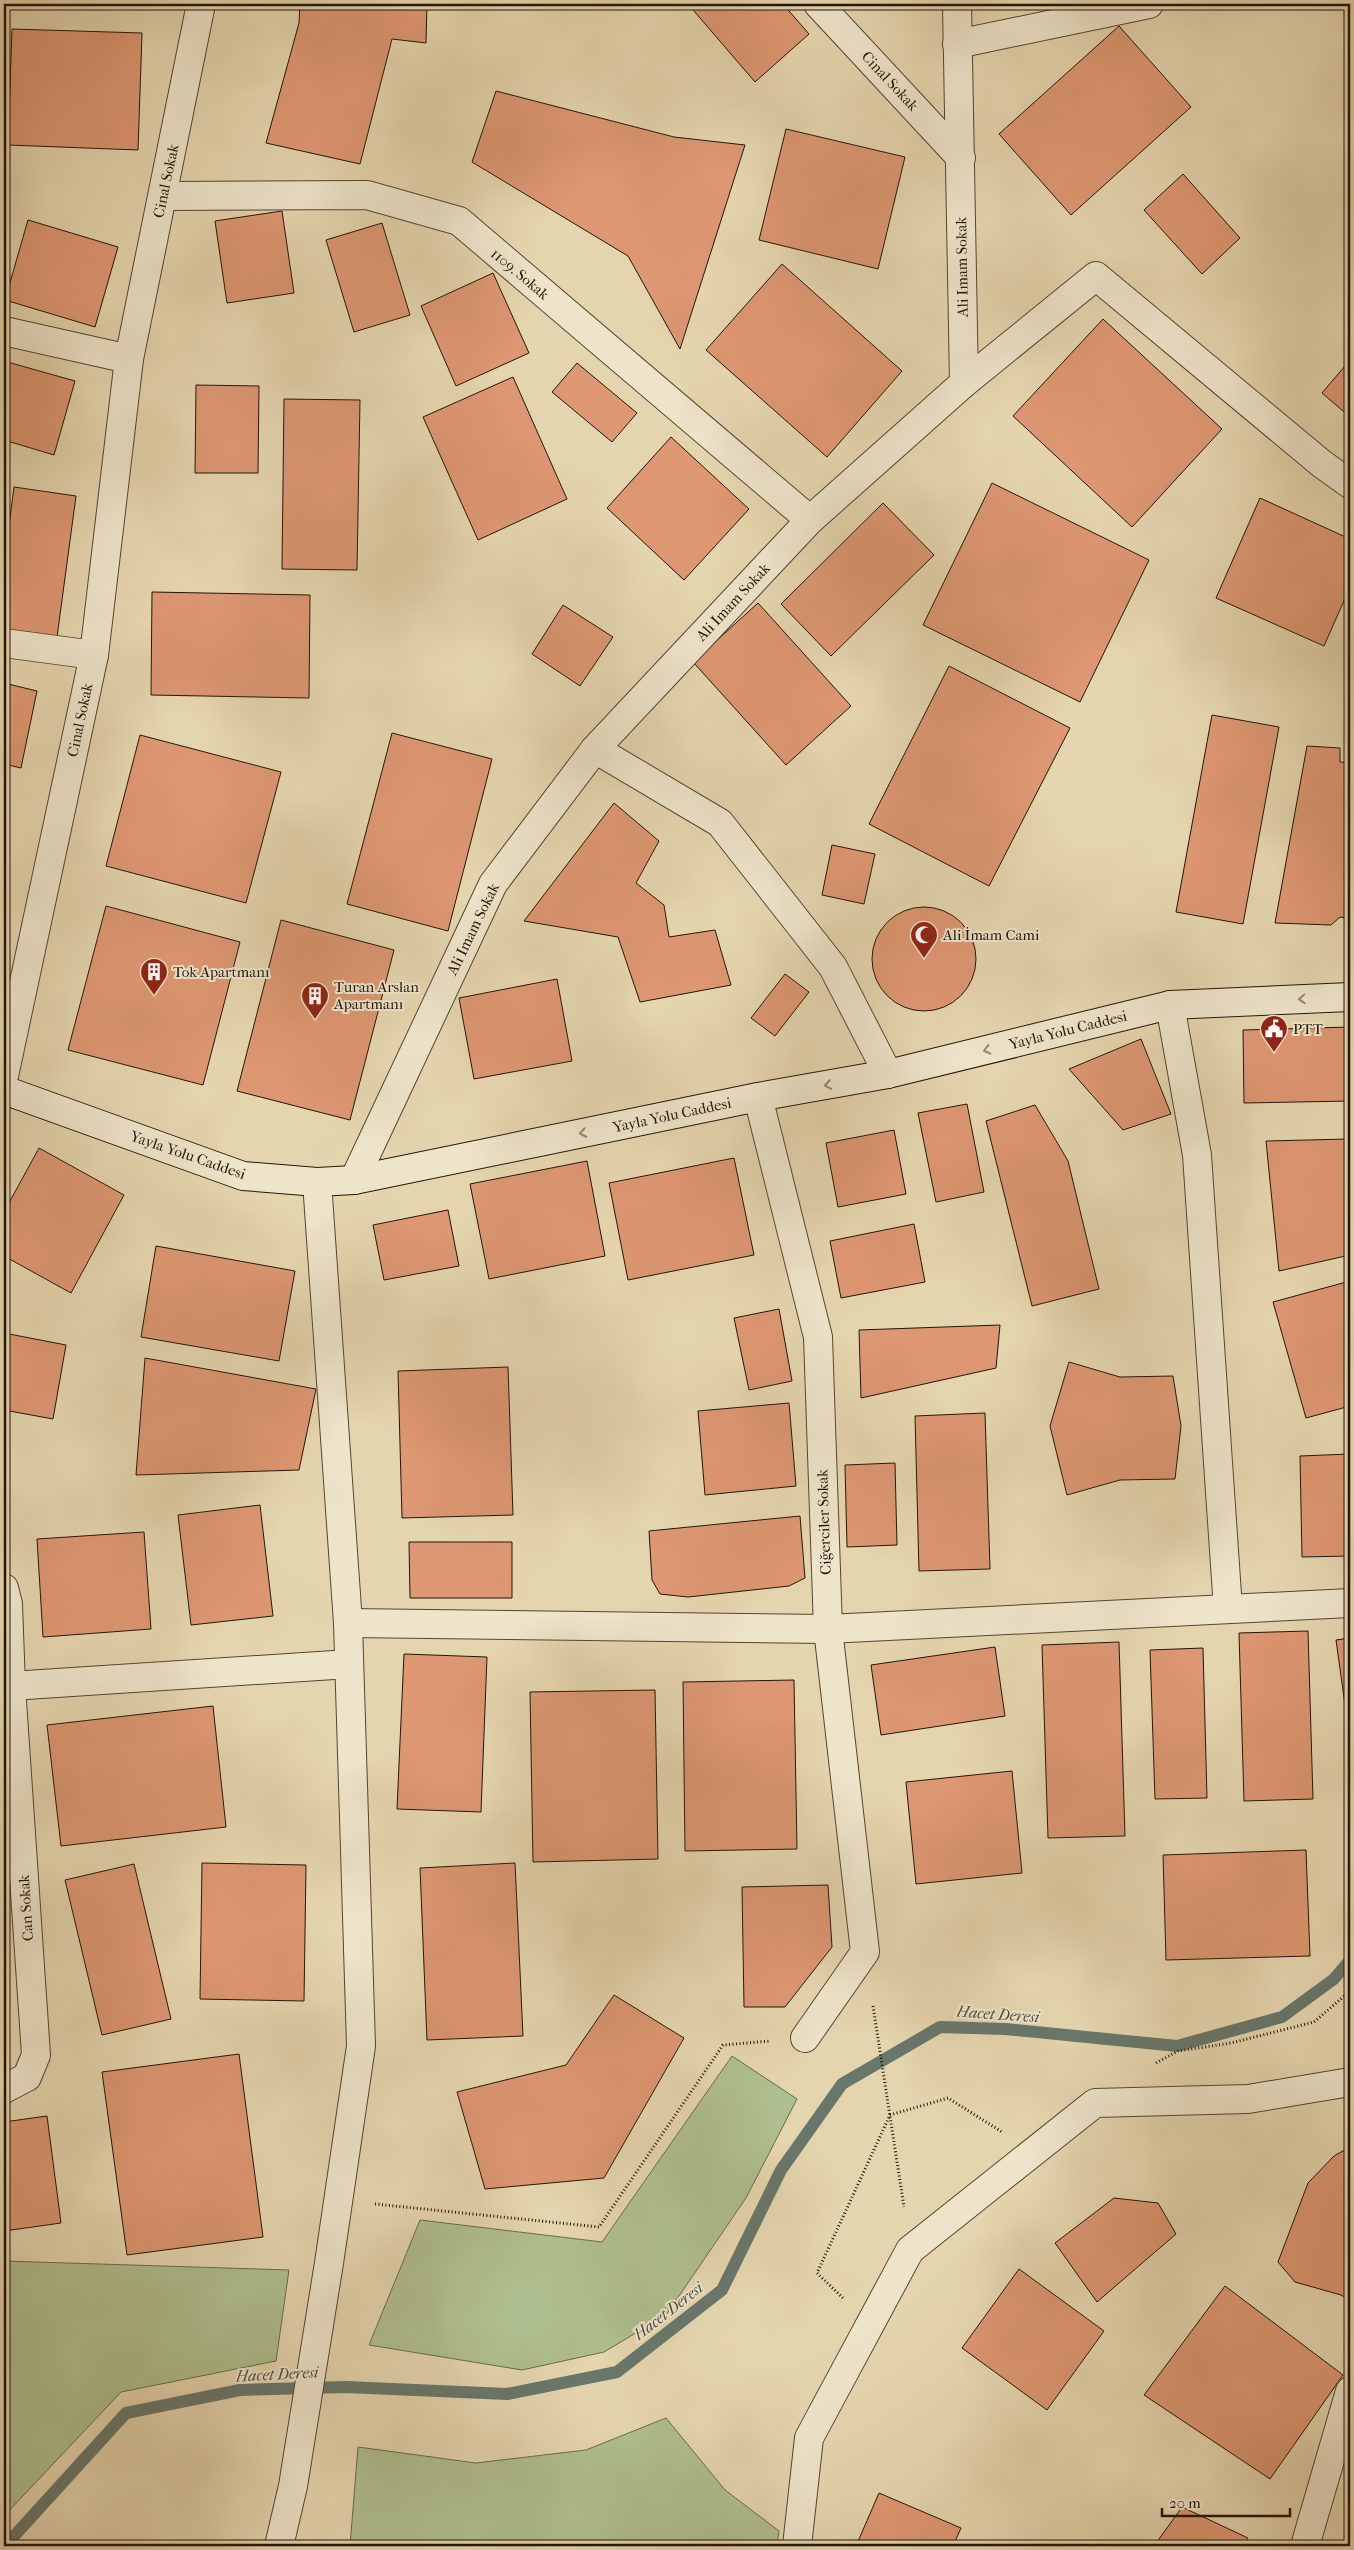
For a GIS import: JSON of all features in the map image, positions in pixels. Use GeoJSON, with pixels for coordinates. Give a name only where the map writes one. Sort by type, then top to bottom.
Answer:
{"type":"FeatureCollection","features":[{"type":"Feature","properties":{"kind":"street","name":"Cinal Sokak"},"geometry":{"type":"LineString","coordinates":[[4,1076],[94,655],[128,359],[201,4]]}},
{"type":"Feature","properties":{"kind":"street","name":"Cinal Sokak"},"geometry":{"type":"LineString","coordinates":[[818,4],[961,158]]}},
{"type":"Feature","properties":{"kind":"street","name":"Ali Imam Sokak"},"geometry":{"type":"LineString","coordinates":[[354,1180],[493,884],[595,749],[810,520],[964,383],[957,4]]}},
{"type":"Feature","properties":{"kind":"street"},"geometry":{"type":"LineString","coordinates":[[957,44],[1149,4]]}},
{"type":"Feature","properties":{"kind":"street","name":"1109. Sokak"},"geometry":{"type":"LineString","coordinates":[[163,196],[367,195],[459,221],[810,520]]}},
{"type":"Feature","properties":{"kind":"street"},"geometry":{"type":"LineString","coordinates":[[964,383],[1096,276],[1322,464],[1350,484]]}},
{"type":"Feature","properties":{"kind":"street"},"geometry":{"type":"LineString","coordinates":[[4,331],[128,359]]}},
{"type":"Feature","properties":{"kind":"street"},"geometry":{"type":"LineString","coordinates":[[4,643],[94,655]]}},
{"type":"Feature","properties":{"kind":"street"},"geometry":{"type":"LineString","coordinates":[[595,749],[720,823],[833,967],[888,1074]]}},
{"type":"Feature","properties":{"kind":"street","name":"Yayla Yolu Caddesi"},"geometry":{"type":"LineString","coordinates":[[4,1090],[243,1176],[317,1182],[354,1180],[758,1097],[888,1074],[1170,1005],[1350,997]]}},
{"type":"Feature","properties":{"kind":"street"},"geometry":{"type":"LineString","coordinates":[[1170,1005],[1197,1154],[1228,1609]]}},
{"type":"Feature","properties":{"kind":"street","name":"Ciğerciler Sokak"},"geometry":{"type":"LineString","coordinates":[[758,1097],[818,1337],[828,1629],[865,1952],[805,2038]]}},
{"type":"Feature","properties":{"kind":"street"},"geometry":{"type":"LineString","coordinates":[[279,2546],[293,2486],[360,2046],[348,1623],[317,1182]]}},
{"type":"Feature","properties":{"kind":"street","name":"Can Sokak"},"geometry":{"type":"LineString","coordinates":[[4,1588],[8,1604],[10,1686],[36,2055],[16,2083]]}},
{"type":"Feature","properties":{"kind":"street"},"geometry":{"type":"LineString","coordinates":[[348,1623],[828,1629],[1350,1603]]}},
{"type":"Feature","properties":{"kind":"street"},"geometry":{"type":"LineString","coordinates":[[10,1686],[349,1664]]}},
{"type":"Feature","properties":{"kind":"street"},"geometry":{"type":"LineString","coordinates":[[797,2546],[809,2438],[910,2250],[1095,2103],[1248,2099],[1350,2082]]}},
{"type":"Feature","properties":{"kind":"street"},"geometry":{"type":"LineString","coordinates":[[1305,2546],[1350,2391]]}},
{"type":"Feature","properties":{"kind":"path"},"geometry":{"type":"LineString","coordinates":[[877,2031],[910,2250]]}},
{"type":"Feature","properties":{"kind":"path"},"geometry":{"type":"LineString","coordinates":[[338,2200],[599,2226],[723,2045],[805,2038]]}},
{"type":"Feature","properties":{"kind":"path"},"geometry":{"type":"LineString","coordinates":[[870,2324],[817,2273],[890,2115]]}},
{"type":"Feature","properties":{"kind":"green space"},"geometry":{"type":"Polygon","coordinates":[[[732,2056],[797,2099],[746,2198],[666,2315],[604,2352],[522,2370],[369,2345],[420,2220],[602,2242],[732,2056]]]}},
{"type":"Feature","properties":{"kind":"green space"},"geometry":{"type":"Polygon","coordinates":[[[4,2261],[289,2270],[276,2361],[121,2392],[4,2516],[4,2261]]]}},
{"type":"Feature","properties":{"kind":"green space"},"geometry":{"type":"Polygon","coordinates":[[[666,2418],[725,2490],[779,2531],[777,2546],[350,2546],[358,2447],[476,2463],[586,2450],[666,2418]]]}},
{"type":"Feature","properties":{"kind":"building"},"geometry":{"type":"Polygon","coordinates":[[[300,4],[427,4],[426,43],[392,39],[360,164],[266,143],[299,23],[300,4]]]}},
{"type":"Feature","properties":{"kind":"building"},"geometry":{"type":"Polygon","coordinates":[[[688,4],[783,4],[809,34],[755,82],[688,4]]]}},
{"type":"Feature","properties":{"kind":"building"},"geometry":{"type":"Polygon","coordinates":[[[1119,26],[1191,107],[1071,215],[999,134],[1119,26]]]}},
{"type":"Feature","properties":{"kind":"building"},"geometry":{"type":"Polygon","coordinates":[[[12,29],[142,33],[138,150],[8,145],[12,29]]]}},
{"type":"Feature","properties":{"kind":"building"},"geometry":{"type":"Polygon","coordinates":[[[496,91],[674,137],[745,145],[680,349],[628,256],[472,162],[496,91]]]}},
{"type":"Feature","properties":{"kind":"building"},"geometry":{"type":"Polygon","coordinates":[[[786,129],[905,157],[878,269],[759,240],[786,129]]]}},
{"type":"Feature","properties":{"kind":"building"},"geometry":{"type":"Polygon","coordinates":[[[1183,174],[1240,238],[1202,274],[1144,210],[1183,174]]]}},
{"type":"Feature","properties":{"kind":"building"},"geometry":{"type":"Polygon","coordinates":[[[282,211],[294,293],[227,303],[215,221],[282,211]]]}},
{"type":"Feature","properties":{"kind":"building"},"geometry":{"type":"Polygon","coordinates":[[[28,220],[118,247],[95,327],[5,300],[28,220]]]}},
{"type":"Feature","properties":{"kind":"building"},"geometry":{"type":"Polygon","coordinates":[[[382,223],[410,315],[354,332],[326,240],[382,223]]]}},
{"type":"Feature","properties":{"kind":"building"},"geometry":{"type":"Polygon","coordinates":[[[782,264],[902,371],[827,457],[706,350],[782,264]]]}},
{"type":"Feature","properties":{"kind":"building"},"geometry":{"type":"Polygon","coordinates":[[[493,273],[529,353],[456,386],[421,306],[493,273]]]}},
{"type":"Feature","properties":{"kind":"building"},"geometry":{"type":"Polygon","coordinates":[[[1103,319],[1222,429],[1132,527],[1013,416],[1103,319]]]}},
{"type":"Feature","properties":{"kind":"building"},"geometry":{"type":"Polygon","coordinates":[[[1350,360],[1350,417],[1322,393],[1350,360]]]}},
{"type":"Feature","properties":{"kind":"building"},"geometry":{"type":"Polygon","coordinates":[[[4,361],[75,381],[54,455],[4,440],[4,361]]]}},
{"type":"Feature","properties":{"kind":"building"},"geometry":{"type":"Polygon","coordinates":[[[577,363],[637,413],[612,442],[552,392],[577,363]]]}},
{"type":"Feature","properties":{"kind":"building"},"geometry":{"type":"Polygon","coordinates":[[[513,377],[567,499],[478,540],[423,417],[513,377]]]}},
{"type":"Feature","properties":{"kind":"building"},"geometry":{"type":"Polygon","coordinates":[[[196,385],[259,386],[258,473],[195,473],[196,385]]]}},
{"type":"Feature","properties":{"kind":"building"},"geometry":{"type":"Polygon","coordinates":[[[284,399],[360,400],[357,570],[282,569],[284,399]]]}},
{"type":"Feature","properties":{"kind":"building"},"geometry":{"type":"Polygon","coordinates":[[[671,437],[749,509],[684,580],[607,508],[671,437]]]}},
{"type":"Feature","properties":{"kind":"building"},"geometry":{"type":"Polygon","coordinates":[[[992,483],[1149,560],[1080,702],[923,625],[992,483]]]}},
{"type":"Feature","properties":{"kind":"building"},"geometry":{"type":"Polygon","coordinates":[[[14,487],[76,496],[57,637],[4,630],[4,564],[14,487]]]}},
{"type":"Feature","properties":{"kind":"building"},"geometry":{"type":"Polygon","coordinates":[[[1260,498],[1350,539],[1350,587],[1324,646],[1216,598],[1260,498]]]}},
{"type":"Feature","properties":{"kind":"building"},"geometry":{"type":"Polygon","coordinates":[[[883,503],[934,555],[831,656],[781,604],[883,503]]]}},
{"type":"Feature","properties":{"kind":"building"},"geometry":{"type":"Polygon","coordinates":[[[152,592],[310,595],[309,698],[151,695],[152,592]]]}},
{"type":"Feature","properties":{"kind":"building"},"geometry":{"type":"Polygon","coordinates":[[[758,603],[851,706],[786,765],[693,662],[758,603]]]}},
{"type":"Feature","properties":{"kind":"building"},"geometry":{"type":"Polygon","coordinates":[[[563,605],[613,637],[580,686],[532,654],[563,605]]]}},
{"type":"Feature","properties":{"kind":"building"},"geometry":{"type":"Polygon","coordinates":[[[949,666],[1070,728],[989,886],[869,824],[949,666]]]}},
{"type":"Feature","properties":{"kind":"building"},"geometry":{"type":"Polygon","coordinates":[[[4,683],[37,691],[21,768],[4,764],[4,683]]]}},
{"type":"Feature","properties":{"kind":"building"},"geometry":{"type":"Polygon","coordinates":[[[1212,715],[1279,727],[1243,924],[1176,912],[1212,715]]]}},
{"type":"Feature","properties":{"kind":"building"},"geometry":{"type":"Polygon","coordinates":[[[392,733],[492,759],[448,931],[347,904],[392,733]]]}},
{"type":"Feature","properties":{"kind":"building"},"geometry":{"type":"Polygon","coordinates":[[[140,735],[281,772],[246,903],[106,866],[140,735]]]}},
{"type":"Feature","properties":{"kind":"building"},"geometry":{"type":"Polygon","coordinates":[[[1307,746],[1340,748],[1340,762],[1350,763],[1350,919],[1340,917],[1331,925],[1275,923],[1307,746]]]}},
{"type":"Feature","properties":{"kind":"building"},"geometry":{"type":"Polygon","coordinates":[[[614,803],[659,841],[636,883],[664,905],[669,937],[715,930],[731,985],[640,1002],[618,937],[524,921],[614,803]]]}},
{"type":"Feature","properties":{"kind":"building"},"geometry":{"type":"Polygon","coordinates":[[[832,845],[875,854],[864,904],[822,895],[832,845]]]}},
{"type":"Feature","properties":{"kind":"building","name":"Tok Apartmanı"},"geometry":{"type":"Polygon","coordinates":[[[106,906],[240,942],[203,1085],[68,1050],[106,906]]]}},
{"type":"Feature","properties":{"kind":"building","name":"Ali İmam Cami"},"geometry":{"type":"Polygon","coordinates":[[[924,907],[944,911],[961,922],[972,939],[976,959],[972,979],[961,996],[944,1007],[924,1011],[904,1007],[887,996],[876,979],[872,959],[876,939],[887,922],[904,911],[924,907]]]}},
{"type":"Feature","properties":{"kind":"building","name":"Turan Arslan Apartmanı"},"geometry":{"type":"Polygon","coordinates":[[[281,920],[394,950],[350,1120],[237,1091],[281,920]]]}},
{"type":"Feature","properties":{"kind":"building"},"geometry":{"type":"Polygon","coordinates":[[[785,974],[809,992],[775,1036],[751,1018],[785,974]]]}},
{"type":"Feature","properties":{"kind":"building"},"geometry":{"type":"Polygon","coordinates":[[[557,979],[572,1061],[474,1079],[459,998],[557,979]]]}},
{"type":"Feature","properties":{"kind":"building"},"geometry":{"type":"Polygon","coordinates":[[[1350,1027],[1350,1101],[1244,1103],[1243,1030],[1350,1027]]]}},
{"type":"Feature","properties":{"kind":"building"},"geometry":{"type":"Polygon","coordinates":[[[1141,1039],[1171,1114],[1123,1130],[1069,1069],[1141,1039]]]}},
{"type":"Feature","properties":{"kind":"building"},"geometry":{"type":"Polygon","coordinates":[[[967,1104],[984,1192],[936,1202],[918,1113],[967,1104]]]}},
{"type":"Feature","properties":{"kind":"building"},"geometry":{"type":"Polygon","coordinates":[[[1035,1105],[1068,1161],[1099,1289],[1032,1306],[986,1121],[1035,1105]]]}},
{"type":"Feature","properties":{"kind":"building"},"geometry":{"type":"Polygon","coordinates":[[[894,1130],[906,1194],[838,1207],[826,1143],[894,1130]]]}},
{"type":"Feature","properties":{"kind":"building"},"geometry":{"type":"Polygon","coordinates":[[[1350,1139],[1350,1255],[1279,1271],[1266,1141],[1350,1139]]]}},
{"type":"Feature","properties":{"kind":"building"},"geometry":{"type":"Polygon","coordinates":[[[39,1148],[124,1195],[71,1293],[4,1256],[4,1212],[39,1148]]]}},
{"type":"Feature","properties":{"kind":"building"},"geometry":{"type":"Polygon","coordinates":[[[734,1158],[754,1255],[628,1280],[609,1183],[734,1158]]]}},
{"type":"Feature","properties":{"kind":"building"},"geometry":{"type":"Polygon","coordinates":[[[587,1161],[605,1256],[489,1279],[470,1184],[587,1161]]]}},
{"type":"Feature","properties":{"kind":"building"},"geometry":{"type":"Polygon","coordinates":[[[448,1210],[459,1266],[384,1280],[373,1225],[448,1210]]]}},
{"type":"Feature","properties":{"kind":"building"},"geometry":{"type":"Polygon","coordinates":[[[914,1224],[925,1282],[841,1298],[830,1241],[914,1224]]]}},
{"type":"Feature","properties":{"kind":"building"},"geometry":{"type":"Polygon","coordinates":[[[156,1246],[295,1271],[279,1361],[141,1337],[156,1246]]]}},
{"type":"Feature","properties":{"kind":"building"},"geometry":{"type":"Polygon","coordinates":[[[1350,1281],[1350,1406],[1306,1418],[1273,1302],[1350,1281]]]}},
{"type":"Feature","properties":{"kind":"building"},"geometry":{"type":"Polygon","coordinates":[[[779,1309],[792,1381],[749,1390],[734,1318],[779,1309]]]}},
{"type":"Feature","properties":{"kind":"building"},"geometry":{"type":"Polygon","coordinates":[[[1000,1325],[996,1368],[861,1398],[859,1330],[1000,1325]]]}},
{"type":"Feature","properties":{"kind":"building"},"geometry":{"type":"Polygon","coordinates":[[[4,1333],[66,1345],[53,1419],[4,1410],[4,1333]]]}},
{"type":"Feature","properties":{"kind":"building"},"geometry":{"type":"Polygon","coordinates":[[[145,1358],[316,1389],[299,1470],[136,1475],[145,1358]]]}},
{"type":"Feature","properties":{"kind":"building"},"geometry":{"type":"Polygon","coordinates":[[[1069,1362],[1120,1377],[1173,1376],[1181,1426],[1175,1479],[1120,1480],[1067,1495],[1050,1426],[1069,1362]]]}},
{"type":"Feature","properties":{"kind":"building"},"geometry":{"type":"Polygon","coordinates":[[[508,1367],[513,1515],[402,1518],[398,1371],[508,1367]]]}},
{"type":"Feature","properties":{"kind":"building"},"geometry":{"type":"Polygon","coordinates":[[[789,1403],[796,1486],[705,1495],[698,1411],[789,1403]]]}},
{"type":"Feature","properties":{"kind":"building"},"geometry":{"type":"Polygon","coordinates":[[[985,1413],[990,1569],[919,1571],[915,1416],[985,1413]]]}},
{"type":"Feature","properties":{"kind":"building"},"geometry":{"type":"Polygon","coordinates":[[[1350,1454],[1350,1556],[1302,1557],[1300,1456],[1350,1454]]]}},
{"type":"Feature","properties":{"kind":"building"},"geometry":{"type":"Polygon","coordinates":[[[895,1463],[897,1545],[847,1547],[845,1465],[895,1463]]]}},
{"type":"Feature","properties":{"kind":"building"},"geometry":{"type":"Polygon","coordinates":[[[260,1505],[273,1616],[191,1625],[178,1515],[260,1505]]]}},
{"type":"Feature","properties":{"kind":"building"},"geometry":{"type":"Polygon","coordinates":[[[800,1516],[805,1578],[789,1586],[688,1597],[660,1594],[652,1580],[649,1531],[800,1516]]]}},
{"type":"Feature","properties":{"kind":"building"},"geometry":{"type":"Polygon","coordinates":[[[144,1532],[151,1629],[43,1637],[37,1539],[144,1532]]]}},
{"type":"Feature","properties":{"kind":"building"},"geometry":{"type":"Polygon","coordinates":[[[409,1542],[512,1542],[512,1598],[410,1598],[409,1542]]]}},
{"type":"Feature","properties":{"kind":"building"},"geometry":{"type":"Polygon","coordinates":[[[1308,1631],[1313,1799],[1244,1801],[1239,1633],[1308,1631]]]}},
{"type":"Feature","properties":{"kind":"building"},"geometry":{"type":"Polygon","coordinates":[[[1350,1638],[1350,1741],[1336,1640],[1350,1638]]]}},
{"type":"Feature","properties":{"kind":"building"},"geometry":{"type":"Polygon","coordinates":[[[1119,1642],[1125,1836],[1048,1838],[1042,1645],[1119,1642]]]}},
{"type":"Feature","properties":{"kind":"building"},"geometry":{"type":"Polygon","coordinates":[[[995,1647],[1005,1716],[881,1735],[871,1665],[995,1647]]]}},
{"type":"Feature","properties":{"kind":"building"},"geometry":{"type":"Polygon","coordinates":[[[1203,1648],[1207,1798],[1155,1799],[1150,1650],[1203,1648]]]}},
{"type":"Feature","properties":{"kind":"building"},"geometry":{"type":"Polygon","coordinates":[[[404,1654],[487,1657],[481,1812],[397,1809],[404,1654]]]}},
{"type":"Feature","properties":{"kind":"building"},"geometry":{"type":"Polygon","coordinates":[[[794,1680],[797,1849],[685,1851],[683,1682],[794,1680]]]}},
{"type":"Feature","properties":{"kind":"building"},"geometry":{"type":"Polygon","coordinates":[[[655,1690],[658,1859],[533,1862],[530,1692],[655,1690]]]}},
{"type":"Feature","properties":{"kind":"building"},"geometry":{"type":"Polygon","coordinates":[[[213,1706],[226,1827],[61,1846],[47,1725],[213,1706]]]}},
{"type":"Feature","properties":{"kind":"building"},"geometry":{"type":"Polygon","coordinates":[[[1012,1771],[1022,1873],[916,1884],[906,1782],[1012,1771]]]}},
{"type":"Feature","properties":{"kind":"building"},"geometry":{"type":"Polygon","coordinates":[[[1306,1850],[1310,1956],[1166,1960],[1163,1855],[1306,1850]]]}},
{"type":"Feature","properties":{"kind":"building"},"geometry":{"type":"Polygon","coordinates":[[[202,1863],[306,1865],[304,2001],[200,1999],[202,1863]]]}},
{"type":"Feature","properties":{"kind":"building"},"geometry":{"type":"Polygon","coordinates":[[[515,1863],[523,2036],[427,2040],[420,1868],[515,1863]]]}},
{"type":"Feature","properties":{"kind":"building"},"geometry":{"type":"Polygon","coordinates":[[[134,1864],[171,2019],[102,2035],[65,1880],[134,1864]]]}},
{"type":"Feature","properties":{"kind":"building"},"geometry":{"type":"Polygon","coordinates":[[[828,1885],[832,1947],[785,2007],[744,2007],[742,1887],[828,1885]]]}},
{"type":"Feature","properties":{"kind":"building"},"geometry":{"type":"Polygon","coordinates":[[[614,1995],[684,2038],[604,2178],[485,2189],[457,2092],[566,2065],[614,1995]]]}},
{"type":"Feature","properties":{"kind":"building"},"geometry":{"type":"Polygon","coordinates":[[[239,2054],[263,2237],[127,2255],[102,2072],[239,2054]]]}},
{"type":"Feature","properties":{"kind":"building"},"geometry":{"type":"Polygon","coordinates":[[[47,2116],[61,2223],[4,2231],[4,2122],[47,2116]]]}},
{"type":"Feature","properties":{"kind":"building"},"geometry":{"type":"Polygon","coordinates":[[[1350,2147],[1350,2300],[1341,2295],[1295,2282],[1278,2262],[1308,2183],[1334,2156],[1350,2147]]]}},
{"type":"Feature","properties":{"kind":"building"},"geometry":{"type":"Polygon","coordinates":[[[1114,2198],[1158,2203],[1176,2234],[1097,2302],[1055,2243],[1114,2198]]]}},
{"type":"Feature","properties":{"kind":"building"},"geometry":{"type":"Polygon","coordinates":[[[1019,2269],[1104,2331],[1047,2410],[962,2348],[1019,2269]]]}},
{"type":"Feature","properties":{"kind":"building"},"geometry":{"type":"Polygon","coordinates":[[[1225,2286],[1343,2375],[1270,2479],[1144,2395],[1225,2286]]]}},
{"type":"Feature","properties":{"kind":"building"},"geometry":{"type":"Polygon","coordinates":[[[879,2493],[961,2528],[953,2546],[856,2546],[879,2493]]]}},
{"type":"Feature","properties":{"kind":"building"},"geometry":{"type":"Polygon","coordinates":[[[1182,2507],[1248,2538],[1244,2546],[1154,2546],[1182,2507]]]}},
{"type":"Feature","properties":{"kind":"waterway","name":"Hacet Deresi"},"geometry":{"type":"LineString","coordinates":[[5,2546],[126,2413],[240,2390],[346,2387],[507,2394],[617,2372],[722,2290],[781,2170],[842,2084],[940,2027],[1005,2029],[1177,2046],[1282,2017],[1334,1979],[1350,1960]]}},
{"type":"Feature","properties":{"kind":"place","name":"Ali İmam Cami"},"geometry":{"type":"Point","coordinates":[924,959]}},
{"type":"Feature","properties":{"kind":"place","name":"Tok Apartmanı"},"geometry":{"type":"Point","coordinates":[154,996]}},
{"type":"Feature","properties":{"kind":"place","name":"Turan Arslan Apartmanı"},"geometry":{"type":"Point","coordinates":[315,1020]}},
{"type":"Feature","properties":{"kind":"place","name":"PTT"},"geometry":{"type":"Point","coordinates":[1274,1053]}}]}
